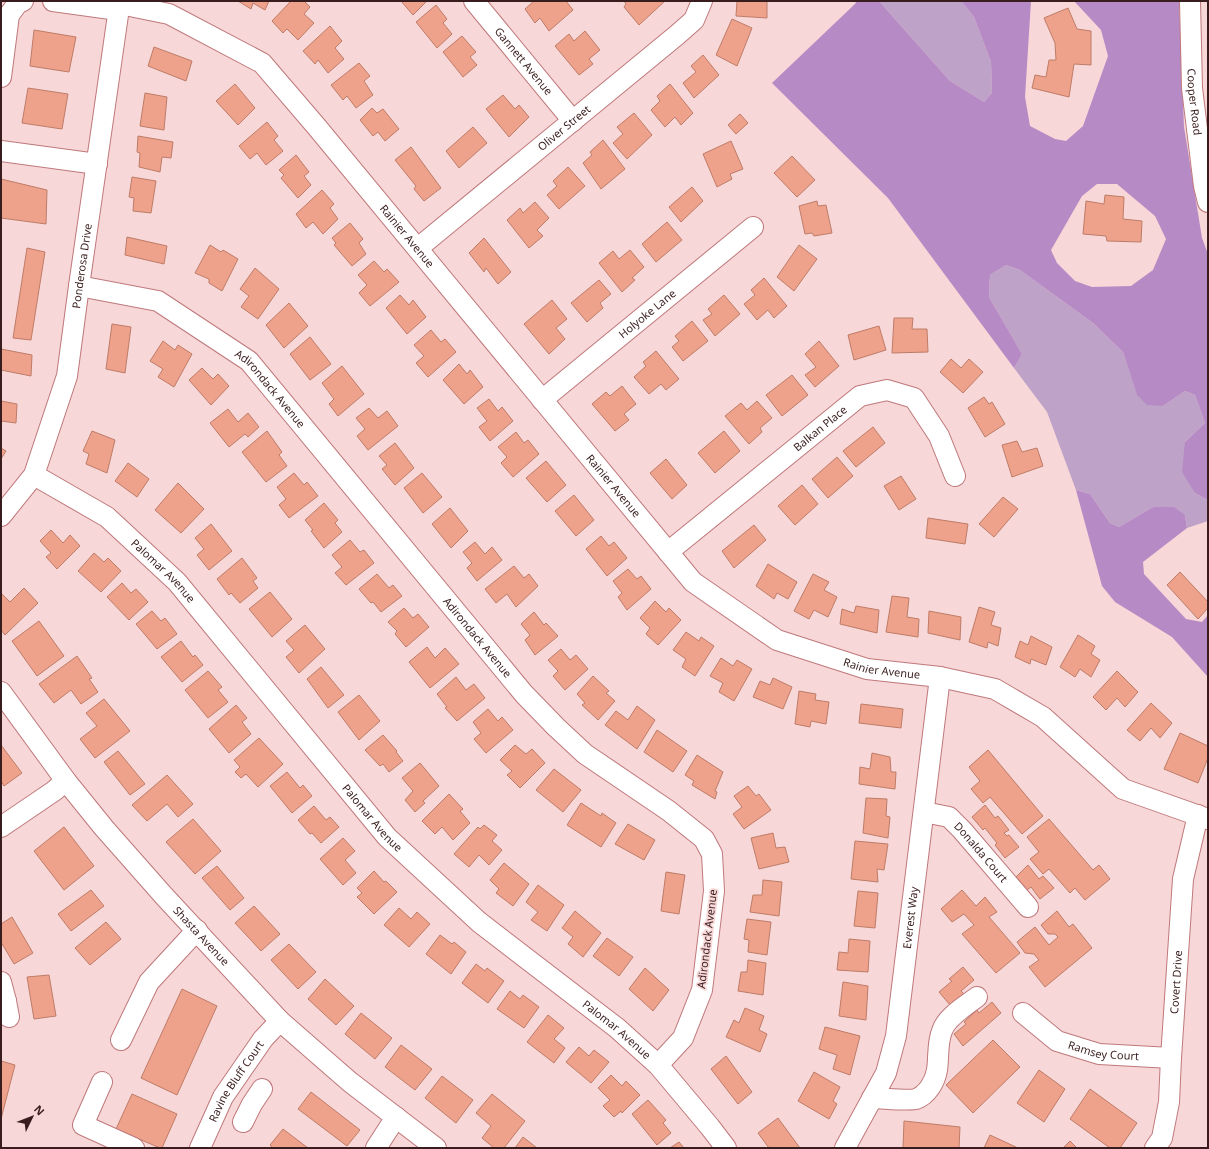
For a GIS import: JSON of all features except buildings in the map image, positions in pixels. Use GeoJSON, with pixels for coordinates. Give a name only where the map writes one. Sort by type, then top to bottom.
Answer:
{"type":"FeatureCollection","features":[{"type":"Feature","properties":{"kind":"street"},"geometry":{"type":"LineString","coordinates":[[1,76],[10,15],[18,3],[23,1]]}},
{"type":"Feature","properties":{"kind":"street","name":"Rainier Avenue"},"geometry":{"type":"LineString","coordinates":[[53,1],[119,5],[169,14],[262,63],[418,248],[693,582],[777,640],[867,669],[940,677],[995,689],[1043,716],[1123,789],[1203,817]]}},
{"type":"Feature","properties":{"kind":"street","name":"Gannett Avenue"},"geometry":{"type":"LineString","coordinates":[[474,1],[573,121]]}},
{"type":"Feature","properties":{"kind":"street","name":"Oliver Street"},"geometry":{"type":"LineString","coordinates":[[418,248],[694,20],[702,1]]}},
{"type":"Feature","properties":{"kind":"street","name":"Cooper Road"},"geometry":{"type":"LineString","coordinates":[[1190,1],[1192,88],[1204,186],[1208,202]]}},
{"type":"Feature","properties":{"kind":"street","name":"Ponderosa Drive"},"geometry":{"type":"LineString","coordinates":[[1,516],[34,475],[67,376],[119,5]]}},
{"type":"Feature","properties":{"kind":"street"},"geometry":{"type":"LineString","coordinates":[[1,151],[96,164]]}},
{"type":"Feature","properties":{"kind":"street","name":"Holyoke Lane"},"geometry":{"type":"LineString","coordinates":[[542,400],[753,227]]}},
{"type":"Feature","properties":{"kind":"street","name":"Adirondack Avenue"},"geometry":{"type":"LineString","coordinates":[[79,286],[158,301],[249,361],[524,694],[585,754],[669,811],[704,839],[712,854],[714,891],[702,990],[683,1038],[658,1065]]}},
{"type":"Feature","properties":{"kind":"street","name":"Balkan Place"},"geometry":{"type":"LineString","coordinates":[[668,552],[860,396],[887,390],[914,398],[939,436],[955,476]]}},
{"type":"Feature","properties":{"kind":"street","name":"Palomar Avenue"},"geometry":{"type":"LineString","coordinates":[[34,475],[107,517],[171,577],[182,588],[387,837],[479,922],[617,1028],[658,1065],[726,1148]]}},
{"type":"Feature","properties":{"kind":"street","name":"Everest Way"},"geometry":{"type":"LineString","coordinates":[[845,1148],[886,1073],[896,1036],[940,677]]}},
{"type":"Feature","properties":{"kind":"street","name":"Shasta Avenue"},"geometry":{"type":"LineString","coordinates":[[3,700],[66,781],[129,856],[280,1021],[350,1082],[396,1117],[426,1145]]}},
{"type":"Feature","properties":{"kind":"street"},"geometry":{"type":"LineString","coordinates":[[1,827],[54,792],[66,781]]}},
{"type":"Feature","properties":{"kind":"street","name":"Donalda Court"},"geometry":{"type":"LineString","coordinates":[[924,812],[949,818],[962,830],[1028,907]]}},
{"type":"Feature","properties":{"kind":"street","name":"Covert Drive"},"geometry":{"type":"LineString","coordinates":[[1155,1148],[1162,1138],[1169,1102],[1170,1058],[1183,879],[1203,817]]}},
{"type":"Feature","properties":{"kind":"street"},"geometry":{"type":"LineString","coordinates":[[121,1040],[149,982],[197,930]]}},
{"type":"Feature","properties":{"kind":"street"},"geometry":{"type":"LineString","coordinates":[[872,1098],[915,1099],[924,1094],[932,1084],[937,1071],[939,1043],[942,1029],[949,1019],[977,997]]}},
{"type":"Feature","properties":{"kind":"street","name":"Ramsey Court"},"geometry":{"type":"LineString","coordinates":[[1023,1013],[1057,1041],[1099,1054],[1170,1058]]}},
{"type":"Feature","properties":{"kind":"street","name":"Ravine Bluff Court"},"geometry":{"type":"LineString","coordinates":[[200,1148],[227,1090],[263,1039],[280,1021]]}},
{"type":"Feature","properties":{"kind":"street"},"geometry":{"type":"LineString","coordinates":[[102,1082],[83,1125],[134,1148]]}},
{"type":"Feature","properties":{"kind":"street"},"geometry":{"type":"LineString","coordinates":[[227,1090],[257,1096],[243,1122]]}},
{"type":"Feature","properties":{"kind":"street"},"geometry":{"type":"LineString","coordinates":[[376,1148],[396,1117]]}},
{"type":"Feature","properties":{"kind":"shaded area"},"geometry":{"type":"Polygon","coordinates":[[[855,1],[879,1],[950,81],[984,102],[992,93],[991,62],[974,17],[961,1],[1031,1],[1025,97],[1030,126],[1055,139],[1066,141],[1083,126],[1108,56],[1101,30],[1074,1],[1179,1],[1184,127],[1202,238],[1208,254],[1208,500],[1195,493],[1182,472],[1185,442],[1205,423],[1195,395],[1185,391],[1163,406],[1147,405],[1137,395],[1123,352],[1093,323],[1020,270],[1006,265],[990,275],[989,297],[1022,354],[1014,368],[888,198],[772,83],[856,3],[855,1]],[[1097,184],[1082,196],[1051,250],[1057,263],[1075,281],[1092,287],[1131,286],[1153,270],[1166,239],[1155,216],[1117,184],[1097,184]]]}},
{"type":"Feature","properties":{"kind":"shaded area"},"geometry":{"type":"Polygon","coordinates":[[[879,1],[961,1],[974,17],[991,62],[992,93],[984,102],[950,81],[879,1]]]}},
{"type":"Feature","properties":{"kind":"shaded area"},"geometry":{"type":"Polygon","coordinates":[[[1006,265],[1020,270],[1093,323],[1123,352],[1137,394],[1163,406],[1185,391],[1195,395],[1205,423],[1185,442],[1195,493],[1208,500],[1208,521],[1187,528],[1185,515],[1153,507],[1119,527],[1110,523],[1090,494],[1076,490],[1047,412],[1014,368],[1022,354],[989,297],[990,275],[1006,265]]]}},
{"type":"Feature","properties":{"kind":"shaded area"},"geometry":{"type":"Polygon","coordinates":[[[1076,490],[1090,494],[1110,523],[1119,527],[1153,507],[1174,507],[1185,515],[1187,528],[1143,562],[1144,574],[1186,619],[1202,622],[1208,615],[1208,677],[1172,637],[1115,602],[1102,586],[1076,490]]]}}]}
